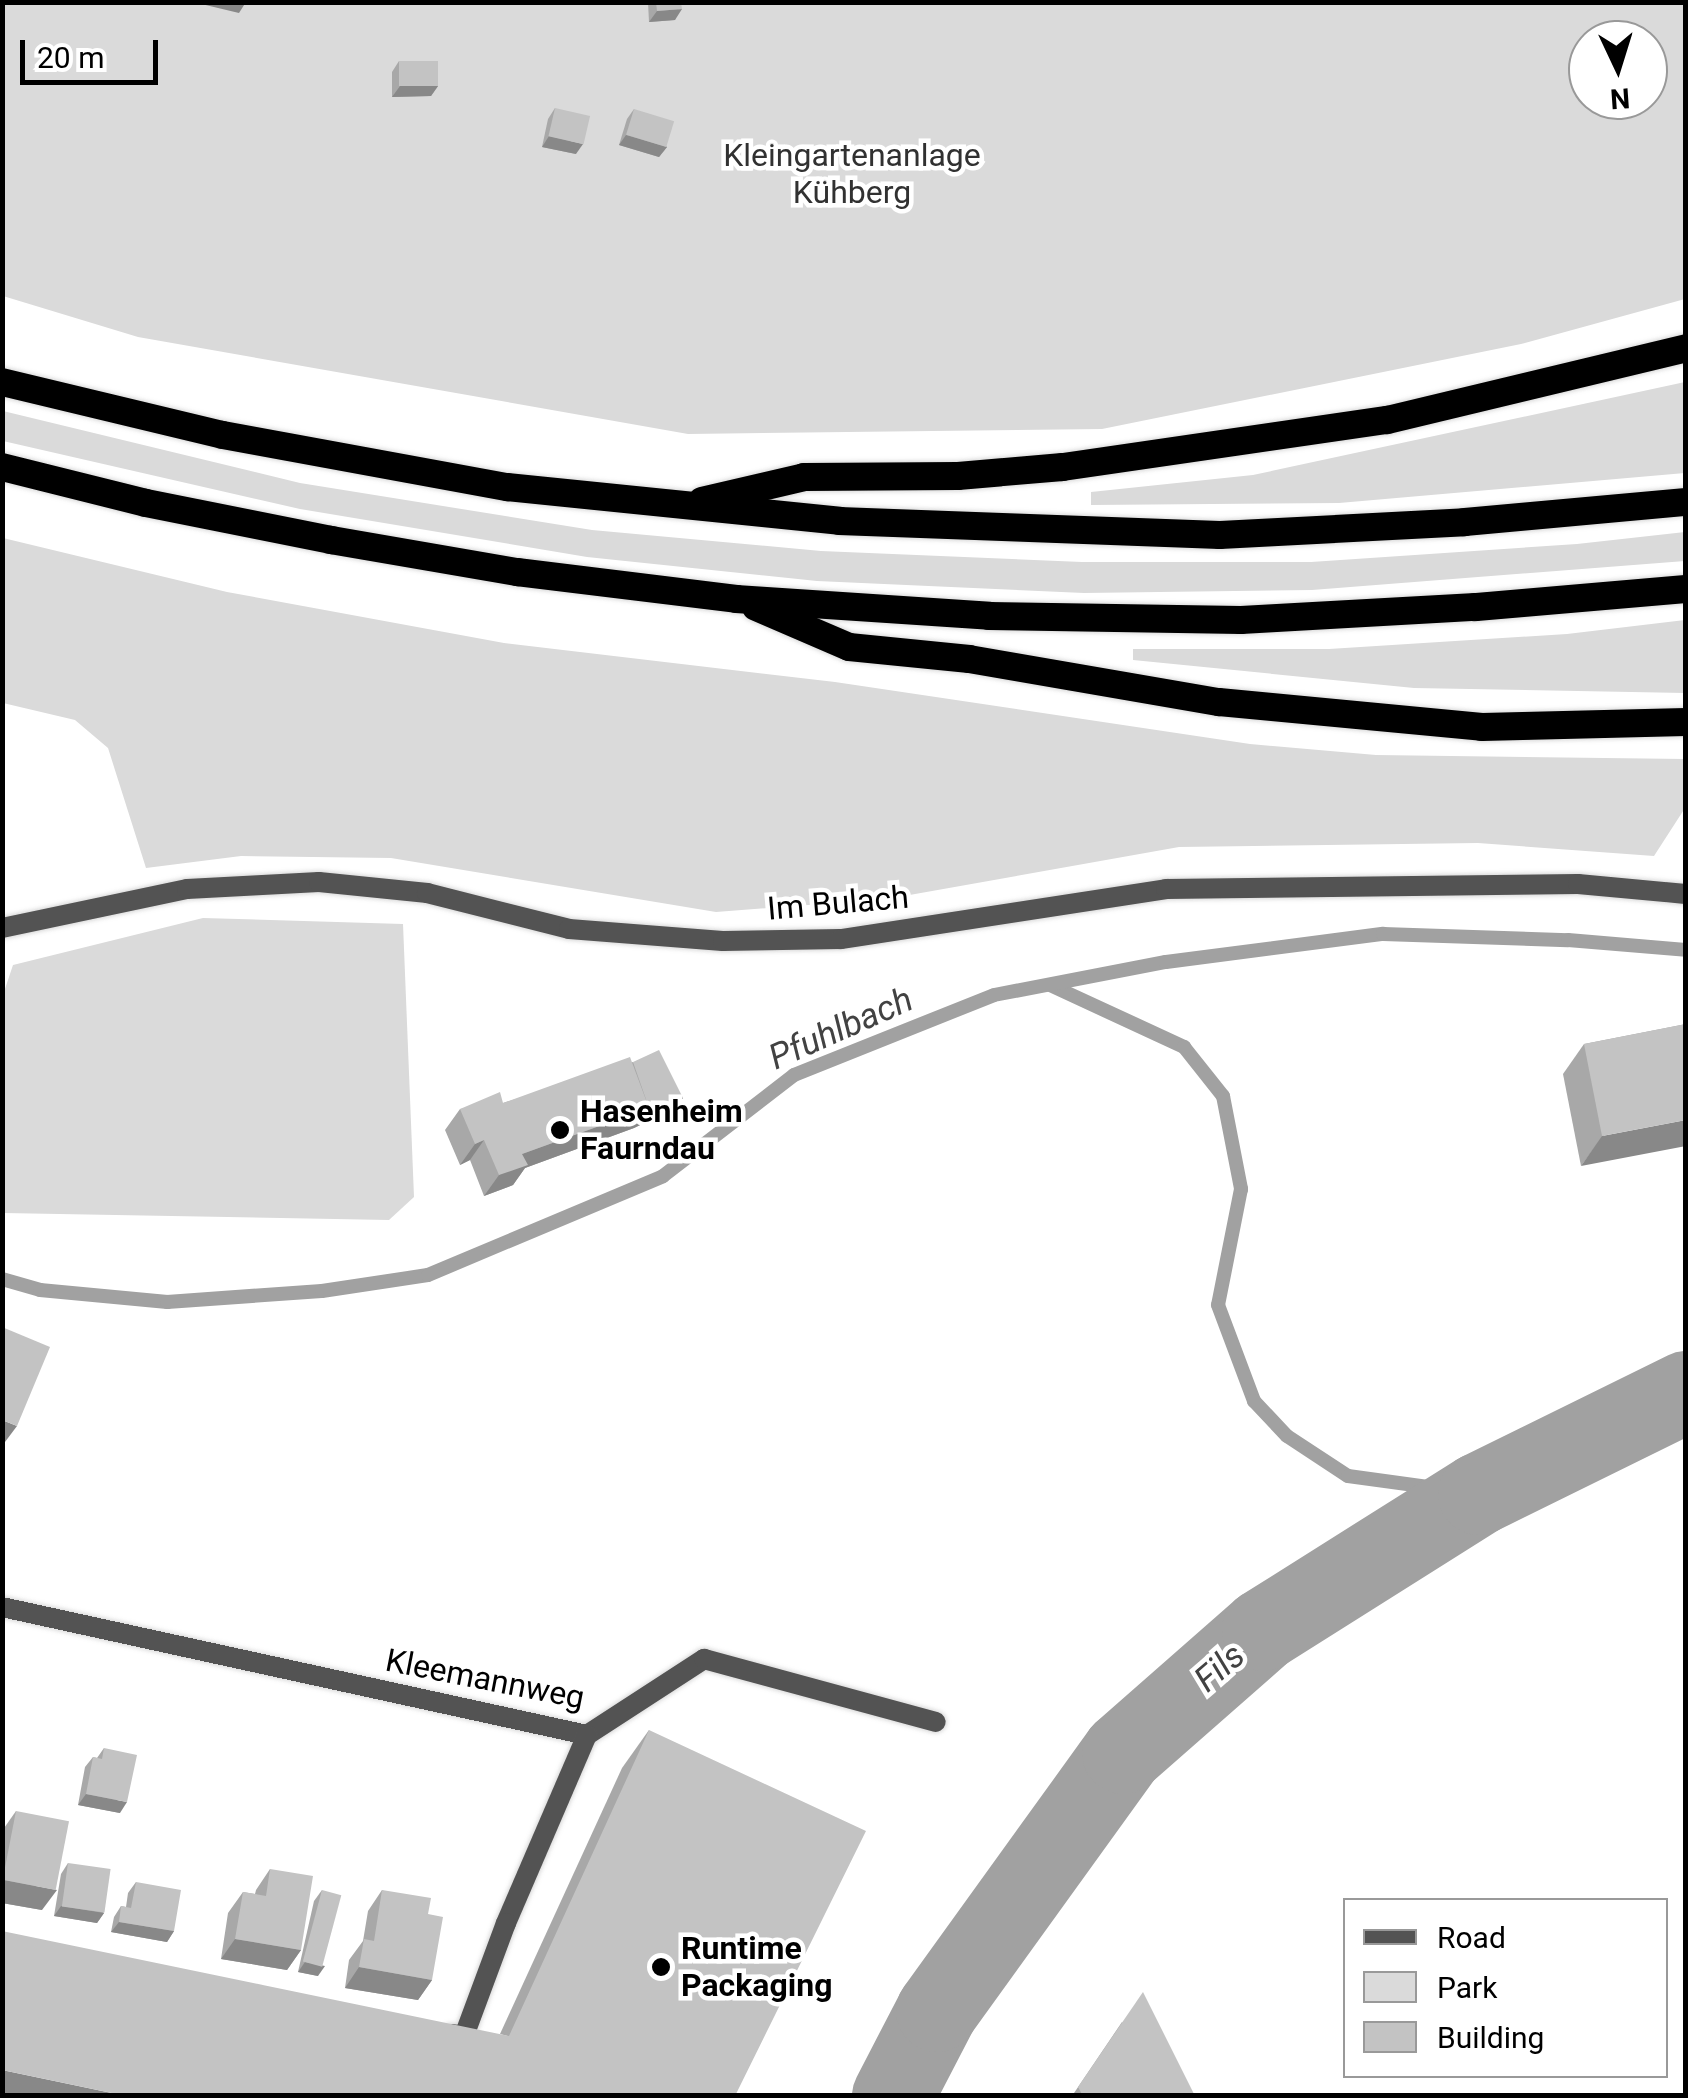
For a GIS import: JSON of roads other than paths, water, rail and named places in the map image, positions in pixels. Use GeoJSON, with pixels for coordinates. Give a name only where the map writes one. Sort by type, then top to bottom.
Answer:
{"type":"FeatureCollection","features":[{"type":"Feature","properties":{"kind":"highway"},"geometry":{"type":"LineString","coordinates":[[674,507],[804,477],[958,476],[1063,467],[1388,420],[1686,348]]}},
{"type":"Feature","properties":{"kind":"highway"},"geometry":{"type":"LineString","coordinates":[[2,382],[242,439],[506,487],[674,507],[988,529],[1220,535],[1465,522],[1686,502]]}},
{"type":"Feature","properties":{"kind":"highway"},"geometry":{"type":"LineString","coordinates":[[2,467],[146,503],[331,540],[517,572],[736,599],[989,616],[1241,620],[1476,607],[1686,588]]}},
{"type":"Feature","properties":{"kind":"highway"},"geometry":{"type":"LineString","coordinates":[[736,599],[849,647],[969,659],[1219,702],[1482,727],[1686,722]]}},
{"type":"Feature","properties":{"kind":"street","name":"Im Bulach"},"geometry":{"type":"LineString","coordinates":[[2,928],[188,889],[319,882],[427,892],[569,929],[723,941],[841,939],[1166,888],[1578,884],[1686,894]]}},
{"type":"Feature","properties":{"kind":"street","name":"Kleemannweg"},"geometry":{"type":"LineString","coordinates":[[2,1607],[587,1734],[704,1659],[936,1722]]}},
{"type":"Feature","properties":{"kind":"street"},"geometry":{"type":"LineString","coordinates":[[425,2028],[464,2036],[506,1922],[587,1734]]}},
{"type":"Feature","properties":{"kind":"waterway","name":"Pfuhlbach"},"geometry":{"type":"LineString","coordinates":[[2,1279],[40,1290],[167,1302],[322,1291],[428,1275],[663,1176],[794,1075],[994,995],[1166,962],[1383,934],[1568,940],[1686,950]]}},
{"type":"Feature","properties":{"kind":"waterway"},"geometry":{"type":"LineString","coordinates":[[1050,985],[1184,1047],[1223,1096],[1241,1189],[1218,1305],[1254,1401],[1287,1436],[1348,1476],[1479,1494]]}},
{"type":"Feature","properties":{"kind":"waterway","name":"Fils"},"geometry":{"type":"LineString","coordinates":[[893,2096],[937,2011],[1123,1753],[1263,1630],[1479,1494],[1686,1392]]}},
{"type":"Feature","properties":{"kind":"place","name":"Hasenheim Faurndau"},"geometry":{"type":"Point","coordinates":[560,1130]}},
{"type":"Feature","properties":{"kind":"place","name":"Runtime Packaging"},"geometry":{"type":"Point","coordinates":[661,1967]}},
{"type":"Feature","properties":{"kind":"park label","name":"Kleingartenanlage Kühberg"},"geometry":{"type":"Point","coordinates":[852,174]}}]}
